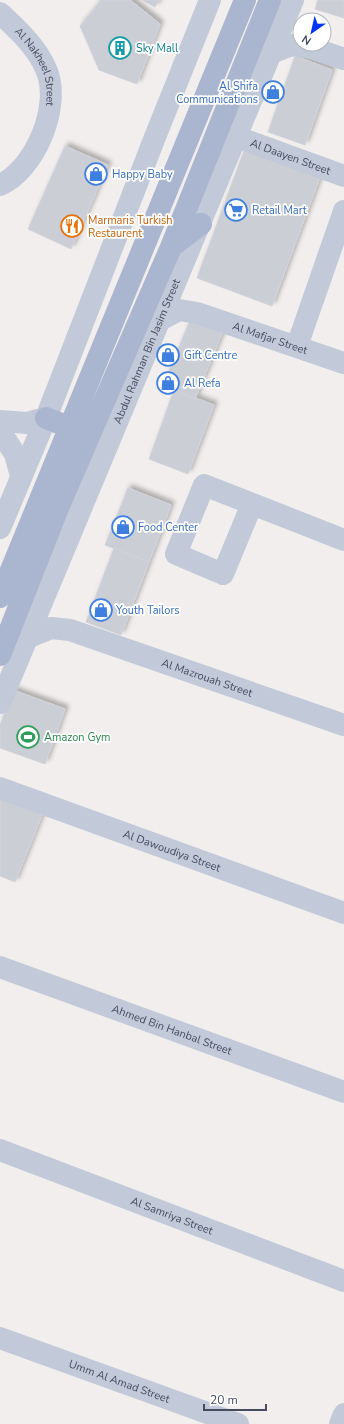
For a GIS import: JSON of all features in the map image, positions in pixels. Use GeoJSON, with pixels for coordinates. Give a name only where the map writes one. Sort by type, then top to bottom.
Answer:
{"type":"FeatureCollection","features":[{"type":"Feature","properties":{"kind":"main road"},"geometry":{"type":"LineString","coordinates":[[0,598],[245,0]]}},
{"type":"Feature","properties":{"kind":"main road","name":"Abdul Rahman Bin Jasim Street"},"geometry":{"type":"LineString","coordinates":[[0,655],[58,508],[171,247],[270,0]]}},
{"type":"Feature","properties":{"kind":"main road"},"geometry":{"type":"LineString","coordinates":[[171,247],[201,224]]}},
{"type":"Feature","properties":{"kind":"main road"},"geometry":{"type":"LineString","coordinates":[[46,418],[69,427]]}},
{"type":"Feature","properties":{"kind":"main road"},"geometry":{"type":"LineString","coordinates":[[58,508],[69,427]]}},
{"type":"Feature","properties":{"kind":"street"},"geometry":{"type":"LineString","coordinates":[[0,528],[46,418],[210,0]]}},
{"type":"Feature","properties":{"kind":"street","name":"Abdul Rahman Bin Jasim Street"},"geometry":{"type":"LineString","coordinates":[[0,702],[47,594],[292,4]]}},
{"type":"Feature","properties":{"kind":"street","name":"Al Nakheel Street"},"geometry":{"type":"LineString","coordinates":[[0,13],[19,30],[36,50],[47,70],[51,94],[48,117],[41,137],[32,154],[16,173],[0,184]]}},
{"type":"Feature","properties":{"kind":"street"},"geometry":{"type":"LineString","coordinates":[[271,53],[292,45]]}},
{"type":"Feature","properties":{"kind":"street"},"geometry":{"type":"LineString","coordinates":[[329,52],[344,59]]}},
{"type":"Feature","properties":{"kind":"street","name":"Al Daayen Street"},"geometry":{"type":"LineString","coordinates":[[237,137],[344,176]]}},
{"type":"Feature","properties":{"kind":"street"},"geometry":{"type":"LineString","coordinates":[[297,346],[344,211]]}},
{"type":"Feature","properties":{"kind":"street"},"geometry":{"type":"LineString","coordinates":[[181,272],[184,296],[197,312]]}},
{"type":"Feature","properties":{"kind":"street","name":"Al Mafjar Street"},"geometry":{"type":"LineString","coordinates":[[160,320],[178,310],[197,312],[344,363]]}},
{"type":"Feature","properties":{"kind":"street"},"geometry":{"type":"LineString","coordinates":[[0,422],[27,423],[46,418]]}},
{"type":"Feature","properties":{"kind":"street"},"geometry":{"type":"LineString","coordinates":[[0,430],[15,454],[21,476]]}},
{"type":"Feature","properties":{"kind":"street"},"geometry":{"type":"LineString","coordinates":[[252,504],[344,540]]}},
{"type":"Feature","properties":{"kind":"street","name":"Al Mazrouah Street"},"geometry":{"type":"LineString","coordinates":[[47,594],[55,615],[70,630]]}},
{"type":"Feature","properties":{"kind":"street","name":"Al Mazrouah Street"},"geometry":{"type":"LineString","coordinates":[[29,637],[51,628],[70,630],[344,725]]}},
{"type":"Feature","properties":{"kind":"street","name":"Al Dawoudiya Street"},"geometry":{"type":"LineString","coordinates":[[0,788],[13,791],[344,913]]}},
{"type":"Feature","properties":{"kind":"street","name":"Ahmed Bin Hanbal Street"},"geometry":{"type":"LineString","coordinates":[[0,967],[344,1092]]}},
{"type":"Feature","properties":{"kind":"street","name":"Al Samriya Street"},"geometry":{"type":"LineString","coordinates":[[0,1150],[344,1281]]}},
{"type":"Feature","properties":{"kind":"street","name":"Umm Al Amad Street"},"geometry":{"type":"LineString","coordinates":[[0,1338],[238,1424]]}},
{"type":"Feature","properties":{"kind":"street"},"geometry":{"type":"LineString","coordinates":[[340,1424],[344,1414]]}},
{"type":"Feature","properties":{"kind":"building","name":"Sky Mall"},"geometry":{"type":"Polygon","coordinates":[[[101,0],[130,0],[160,24],[137,84],[99,70],[80,26],[101,0]]]}},
{"type":"Feature","properties":{"kind":"building"},"geometry":{"type":"Polygon","coordinates":[[[142,0],[159,0],[155,7],[142,0]]]}},
{"type":"Feature","properties":{"kind":"building"},"geometry":{"type":"Polygon","coordinates":[[[318,0],[344,0],[344,18],[332,14],[332,12],[325,12],[315,9],[318,0]]]}},
{"type":"Feature","properties":{"kind":"building"},"geometry":{"type":"Polygon","coordinates":[[[295,56],[332,70],[305,145],[268,132],[295,56]]]}},
{"type":"Feature","properties":{"kind":"building"},"geometry":{"type":"Polygon","coordinates":[[[65,146],[108,165],[71,249],[28,229],[65,146]]]}},
{"type":"Feature","properties":{"kind":"building"},"geometry":{"type":"Polygon","coordinates":[[[245,148],[320,177],[272,306],[197,278],[245,148]]]}},
{"type":"Feature","properties":{"kind":"building"},"geometry":{"type":"Polygon","coordinates":[[[191,318],[223,331],[195,399],[163,385],[191,318]]]}},
{"type":"Feature","properties":{"kind":"building"},"geometry":{"type":"Polygon","coordinates":[[[174,390],[214,405],[188,474],[149,459],[174,390]]]}},
{"type":"Feature","properties":{"kind":"building"},"geometry":{"type":"Polygon","coordinates":[[[128,488],[171,505],[149,562],[105,545],[128,488]]]}},
{"type":"Feature","properties":{"kind":"building"},"geometry":{"type":"Polygon","coordinates":[[[114,548],[149,562],[121,635],[86,622],[114,548]]]}},
{"type":"Feature","properties":{"kind":"building","name":"Amazon Gym"},"geometry":{"type":"Polygon","coordinates":[[[13,690],[65,709],[45,764],[0,748],[0,725],[13,690]]]}},
{"type":"Feature","properties":{"kind":"building"},"geometry":{"type":"Polygon","coordinates":[[[0,798],[42,815],[15,882],[0,876],[0,798]]]}},
{"type":"Feature","properties":{"kind":"place","name":"Sky Mall"},"geometry":{"type":"Point","coordinates":[120,48]}},
{"type":"Feature","properties":{"kind":"place","name":"Al Shifa Communications"},"geometry":{"type":"Point","coordinates":[273,92]}},
{"type":"Feature","properties":{"kind":"place","name":"Happy Baby"},"geometry":{"type":"Point","coordinates":[96,174]}},
{"type":"Feature","properties":{"kind":"place","name":"Retail Mart"},"geometry":{"type":"Point","coordinates":[236,210]}},
{"type":"Feature","properties":{"kind":"place","name":"Marmaris Turkish Restaurent"},"geometry":{"type":"Point","coordinates":[72,226]}},
{"type":"Feature","properties":{"kind":"place","name":"Gift Centre"},"geometry":{"type":"Point","coordinates":[168,355]}},
{"type":"Feature","properties":{"kind":"place","name":"Al Refa"},"geometry":{"type":"Point","coordinates":[168,383]}},
{"type":"Feature","properties":{"kind":"place","name":"Food Center"},"geometry":{"type":"Point","coordinates":[123,527]}},
{"type":"Feature","properties":{"kind":"place","name":"Youth Tailors"},"geometry":{"type":"Point","coordinates":[101,610]}},
{"type":"Feature","properties":{"kind":"place","name":"Amazon Gym"},"geometry":{"type":"Point","coordinates":[28,737]}}]}
